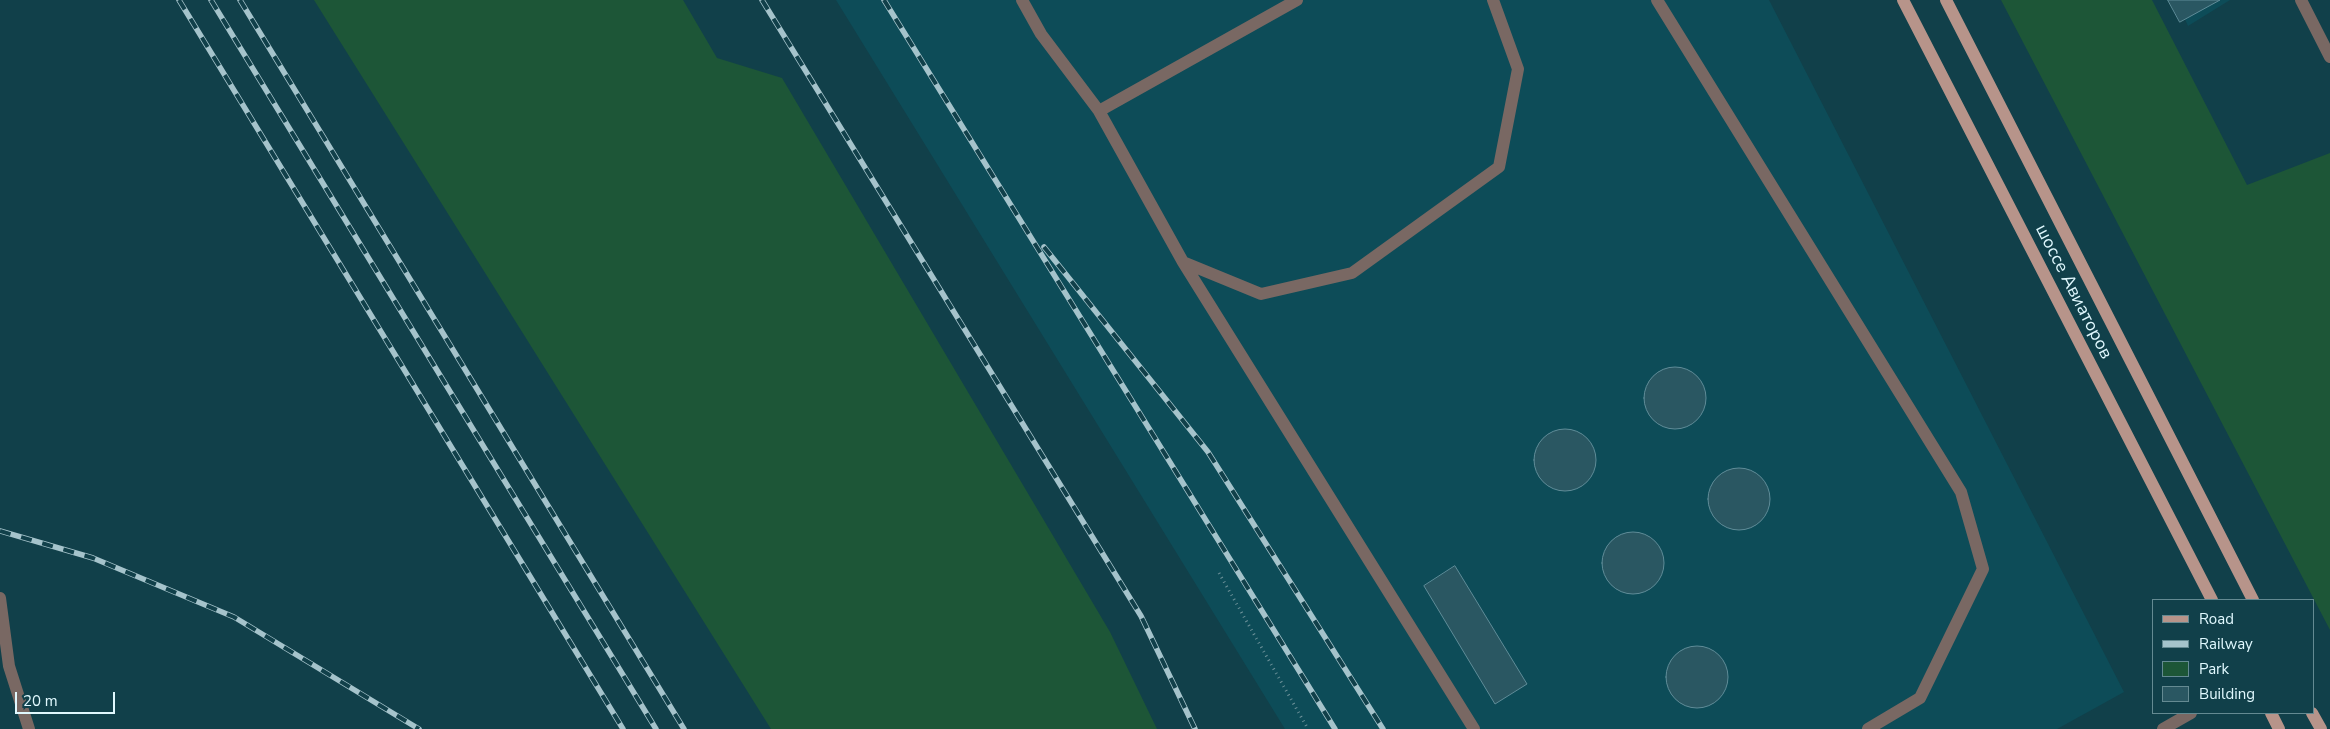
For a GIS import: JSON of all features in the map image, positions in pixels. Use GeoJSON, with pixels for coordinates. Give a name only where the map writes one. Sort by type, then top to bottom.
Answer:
{"type":"FeatureCollection","features":[{"type":"Feature","properties":{"kind":"main road","name":"шоссе Авиаторов"},"geometry":{"type":"LineString","coordinates":[[1903,0],[2211,599]]}},
{"type":"Feature","properties":{"kind":"main road","name":"шоссе Авиаторов"},"geometry":{"type":"LineString","coordinates":[[1946,0],[2252,599]]}},
{"type":"Feature","properties":{"kind":"main road"},"geometry":{"type":"LineString","coordinates":[[2272,714],[2279,729]]}},
{"type":"Feature","properties":{"kind":"main road"},"geometry":{"type":"LineString","coordinates":[[2313,714],[2321,729]]}},
{"type":"Feature","properties":{"kind":"street"},"geometry":{"type":"LineString","coordinates":[[1022,0],[1041,34],[1099,111],[1184,262],[1474,729]]}},
{"type":"Feature","properties":{"kind":"street"},"geometry":{"type":"LineString","coordinates":[[1099,111],[1297,0]]}},
{"type":"Feature","properties":{"kind":"street"},"geometry":{"type":"LineString","coordinates":[[1184,262],[1261,294],[1352,273],[1499,167],[1518,69],[1493,0]]}},
{"type":"Feature","properties":{"kind":"street"},"geometry":{"type":"LineString","coordinates":[[1657,0],[1961,492],[1983,569],[1920,698],[1868,729]]}},
{"type":"Feature","properties":{"kind":"street"},"geometry":{"type":"LineString","coordinates":[[2301,0],[2330,57]]}},
{"type":"Feature","properties":{"kind":"street"},"geometry":{"type":"LineString","coordinates":[[0,598],[9,666],[29,729]]}},
{"type":"Feature","properties":{"kind":"street"},"geometry":{"type":"LineString","coordinates":[[2162,729],[2189,714]]}},
{"type":"Feature","properties":{"kind":"path"},"geometry":{"type":"LineString","coordinates":[[1219,573],[1308,729]]}},
{"type":"Feature","properties":{"kind":"shaded area"},"geometry":{"type":"Polygon","coordinates":[[[836,0],[1769,0],[2124,692],[2057,729],[1285,729],[836,0]]]}},
{"type":"Feature","properties":{"kind":"shaded area"},"geometry":{"type":"Polygon","coordinates":[[[2177,0],[2230,0],[2188,26],[2177,0]]]}},
{"type":"Feature","properties":{"kind":"green space"},"geometry":{"type":"Polygon","coordinates":[[[314,0],[683,0],[717,58],[782,78],[1110,632],[1157,729],[771,729],[314,0]]]}},
{"type":"Feature","properties":{"kind":"green space"},"geometry":{"type":"Polygon","coordinates":[[[2001,0],[2152,0],[2247,185],[2330,153],[2330,630],[2001,0]]]}},
{"type":"Feature","properties":{"kind":"building"},"geometry":{"type":"Polygon","coordinates":[[[2168,0],[2220,0],[2180,22],[2168,0]]]}},
{"type":"Feature","properties":{"kind":"building"},"geometry":{"type":"Polygon","coordinates":[[[1675,367],[1687,370],[1697,376],[1703,386],[1706,398],[1703,410],[1697,420],[1687,426],[1675,429],[1663,426],[1653,420],[1647,410],[1644,398],[1647,386],[1653,376],[1663,370],[1675,367]]]}},
{"type":"Feature","properties":{"kind":"building"},"geometry":{"type":"Polygon","coordinates":[[[1565,429],[1577,432],[1587,438],[1593,448],[1596,460],[1593,472],[1587,482],[1577,488],[1565,491],[1553,488],[1543,482],[1537,472],[1534,460],[1537,448],[1543,438],[1553,432],[1565,429]]]}},
{"type":"Feature","properties":{"kind":"building"},"geometry":{"type":"Polygon","coordinates":[[[1739,468],[1751,471],[1761,477],[1767,487],[1770,499],[1767,511],[1761,521],[1751,527],[1739,530],[1727,527],[1717,521],[1711,511],[1708,499],[1711,487],[1717,477],[1727,471],[1739,468]]]}},
{"type":"Feature","properties":{"kind":"building"},"geometry":{"type":"Polygon","coordinates":[[[1633,532],[1645,535],[1655,541],[1661,551],[1664,563],[1661,575],[1655,585],[1645,591],[1633,594],[1621,591],[1611,585],[1605,575],[1602,563],[1605,551],[1611,541],[1621,535],[1633,532]]]}},
{"type":"Feature","properties":{"kind":"building"},"geometry":{"type":"Polygon","coordinates":[[[1455,566],[1527,684],[1495,704],[1424,586],[1455,566]]]}},
{"type":"Feature","properties":{"kind":"building"},"geometry":{"type":"Polygon","coordinates":[[[1697,646],[1709,649],[1719,655],[1725,665],[1728,677],[1725,689],[1719,699],[1709,705],[1697,708],[1685,705],[1675,699],[1669,689],[1666,677],[1669,665],[1675,655],[1685,649],[1697,646]]]}},
{"type":"Feature","properties":{"kind":"railway"},"geometry":{"type":"LineString","coordinates":[[179,0],[623,729]]}},
{"type":"Feature","properties":{"kind":"railway"},"geometry":{"type":"LineString","coordinates":[[211,0],[656,729]]}},
{"type":"Feature","properties":{"kind":"railway"},"geometry":{"type":"LineString","coordinates":[[240,0],[684,729]]}},
{"type":"Feature","properties":{"kind":"railway"},"geometry":{"type":"LineString","coordinates":[[762,0],[1141,616],[1195,729]]}},
{"type":"Feature","properties":{"kind":"railway"},"geometry":{"type":"LineString","coordinates":[[884,0],[1335,729]]}},
{"type":"Feature","properties":{"kind":"railway"},"geometry":{"type":"LineString","coordinates":[[1044,247],[1208,452],[1383,729]]}},
{"type":"Feature","properties":{"kind":"railway"},"geometry":{"type":"LineString","coordinates":[[0,531],[93,558],[234,617],[419,729]]}}]}
